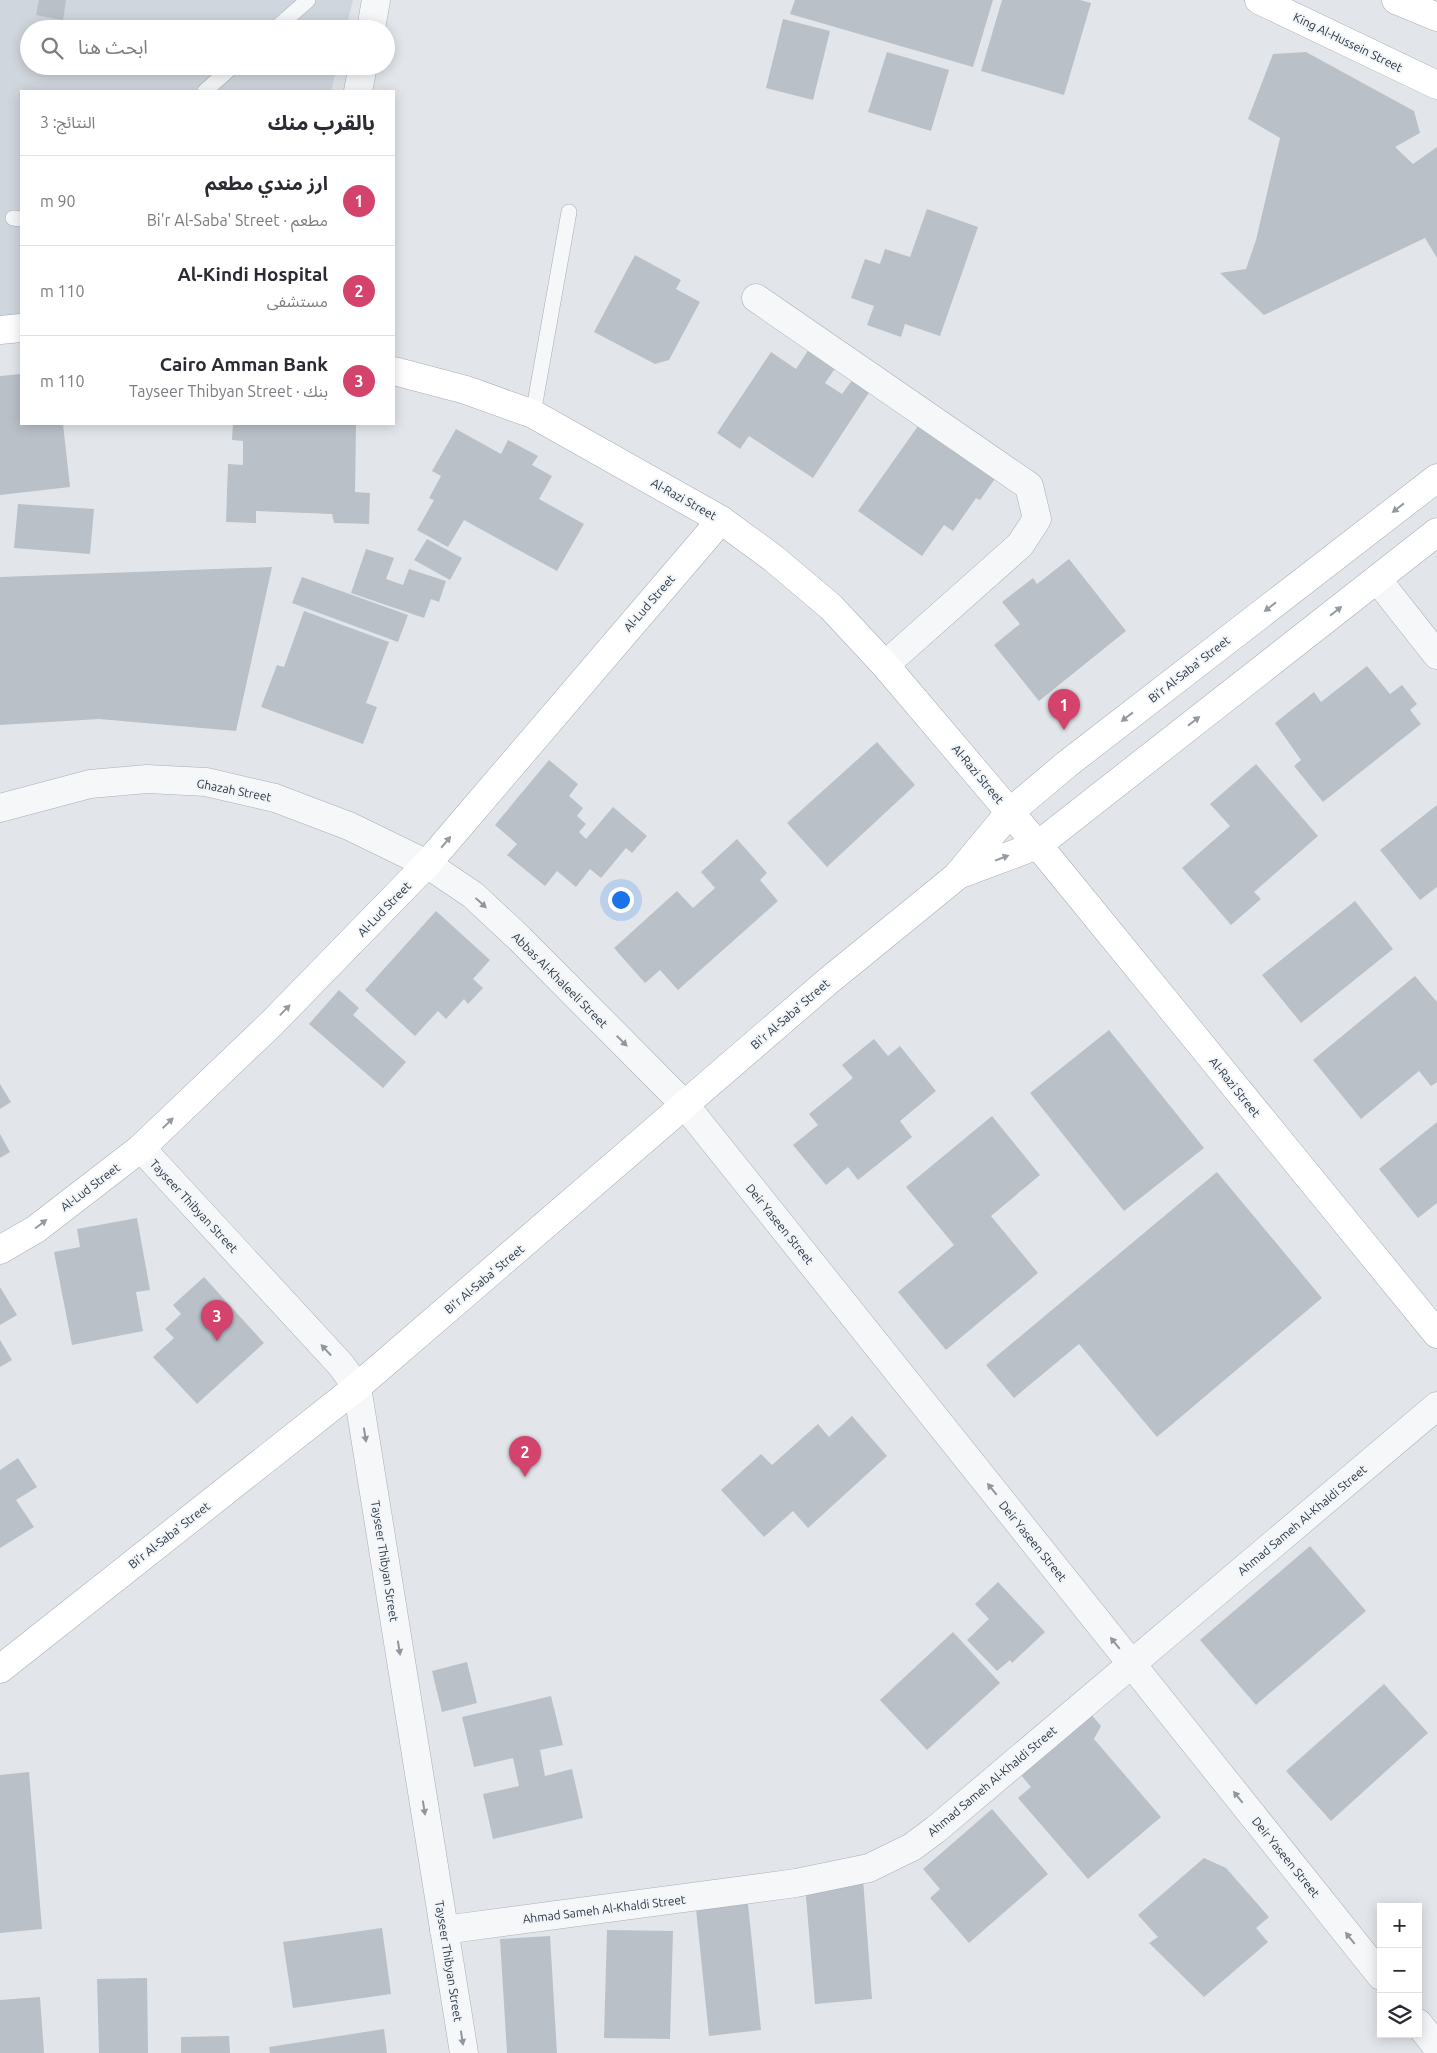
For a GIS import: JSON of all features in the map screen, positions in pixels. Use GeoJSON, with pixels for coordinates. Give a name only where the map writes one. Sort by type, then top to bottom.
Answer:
{"type":"FeatureCollection","features":[{"type":"Feature","properties":{"kind":"street"},"geometry":{"type":"LineString","coordinates":[[373,20],[376,0]]}},
{"type":"Feature","properties":{"kind":"street","name":"King Al-Hussein Street"},"geometry":{"type":"LineString","coordinates":[[1259,0],[1437,85]]}},
{"type":"Feature","properties":{"kind":"street"},"geometry":{"type":"LineString","coordinates":[[1396,0],[1437,17]]}},
{"type":"Feature","properties":{"kind":"street"},"geometry":{"type":"LineString","coordinates":[[358,90],[361,75]]}},
{"type":"Feature","properties":{"kind":"street"},"geometry":{"type":"LineString","coordinates":[[756,298],[1029,486],[1037,519],[1020,545],[884,665]]}},
{"type":"Feature","properties":{"kind":"street"},"geometry":{"type":"LineString","coordinates":[[0,330],[20,328]]}},
{"type":"Feature","properties":{"kind":"street","name":"Al-Razi Street"},"geometry":{"type":"LineString","coordinates":[[395,371],[466,390],[533,414],[721,520],[773,558],[831,607],[884,665],[1038,845],[1437,1334]]}},
{"type":"Feature","properties":{"kind":"street","name":"Bi'r Al-Saba' Street"},"geometry":{"type":"LineString","coordinates":[[0,1669],[357,1387],[827,982],[957,876],[1010,812],[1067,764],[1437,478]]}},
{"type":"Feature","properties":{"kind":"street","name":"Al-Lud Street"},"geometry":{"type":"LineString","coordinates":[[0,1250],[36,1229],[142,1148],[272,1023],[427,864],[721,520]]}},
{"type":"Feature","properties":{"kind":"street","name":"Bi'r Al-Saba' Street"},"geometry":{"type":"LineString","coordinates":[[957,876],[1038,845],[1437,532]]}},
{"type":"Feature","properties":{"kind":"street"},"geometry":{"type":"LineString","coordinates":[[1377,579],[1437,655]]}},
{"type":"Feature","properties":{"kind":"street","name":"Ghazah Street"},"geometry":{"type":"LineString","coordinates":[[0,808],[90,784],[147,779],[206,782],[275,798],[349,826],[427,864]]}},
{"type":"Feature","properties":{"kind":"street","name":"Abbas Al-Khaleeli Street"},"geometry":{"type":"LineString","coordinates":[[427,864],[473,895],[685,1106]]}},
{"type":"Feature","properties":{"kind":"street","name":"Deir Yaseen Street"},"geometry":{"type":"LineString","coordinates":[[685,1106],[1377,1971]]}},
{"type":"Feature","properties":{"kind":"street","name":"Tayseer Thibyan Street"},"geometry":{"type":"LineString","coordinates":[[142,1148],[340,1365],[357,1387],[464,2053]]}},
{"type":"Feature","properties":{"kind":"street","name":"Ahmad Sameh Al-Khaldi Street"},"geometry":{"type":"LineString","coordinates":[[444,1930],[796,1883],[869,1868],[912,1847],[936,1830],[1437,1406]]}},
{"type":"Feature","properties":{"kind":"street"},"geometry":{"type":"LineString","coordinates":[[1422,2028],[1437,2047]]}},
{"type":"Feature","properties":{"kind":"lane"},"geometry":{"type":"LineString","coordinates":[[286,20],[308,0]]}},
{"type":"Feature","properties":{"kind":"lane"},"geometry":{"type":"LineString","coordinates":[[206,90],[223,75]]}},
{"type":"Feature","properties":{"kind":"lane"},"geometry":{"type":"LineString","coordinates":[[533,414],[569,212]]}},
{"type":"Feature","properties":{"kind":"shaded area"},"geometry":{"type":"Polygon","coordinates":[[[0,0],[353,0],[348,20],[20,20],[20,75],[335,75],[331,90],[20,90],[20,318],[0,317],[0,0]]]}},
{"type":"Feature","properties":{"kind":"building"},"geometry":{"type":"Polygon","coordinates":[[[39,0],[66,0],[63,20],[36,15],[39,0]]]}},
{"type":"Feature","properties":{"kind":"building"},"geometry":{"type":"Polygon","coordinates":[[[795,0],[993,0],[973,67],[790,14],[795,0]]]}},
{"type":"Feature","properties":{"kind":"building"},"geometry":{"type":"Polygon","coordinates":[[[1002,0],[1080,0],[1091,3],[1064,95],[981,71],[1002,0]]]}},
{"type":"Feature","properties":{"kind":"building"},"geometry":{"type":"Polygon","coordinates":[[[783,19],[830,31],[813,100],[766,88],[783,19]]]}},
{"type":"Feature","properties":{"kind":"building"},"geometry":{"type":"Polygon","coordinates":[[[887,52],[949,70],[931,131],[868,112],[887,52]]]}},
{"type":"Feature","properties":{"kind":"building"},"geometry":{"type":"Polygon","coordinates":[[[1306,52],[1414,111],[1420,133],[1395,147],[1413,164],[1437,147],[1437,258],[1425,238],[1264,315],[1220,273],[1246,269],[1256,240],[1280,138],[1248,119],[1273,54],[1306,52]]]}},
{"type":"Feature","properties":{"kind":"building"},"geometry":{"type":"Polygon","coordinates":[[[927,209],[978,227],[940,336],[905,324],[901,337],[867,325],[874,306],[851,298],[865,259],[880,264],[885,249],[910,257],[927,209]]]}},
{"type":"Feature","properties":{"kind":"building"},"geometry":{"type":"Polygon","coordinates":[[[635,255],[681,280],[676,289],[700,302],[669,360],[655,364],[594,332],[635,255]]]}},
{"type":"Feature","properties":{"kind":"building"},"geometry":{"type":"Polygon","coordinates":[[[809,349],[836,367],[825,383],[842,394],[853,379],[870,391],[813,478],[749,436],[740,449],[717,433],[771,352],[796,369],[809,349]]]}},
{"type":"Feature","properties":{"kind":"building"},"geometry":{"type":"Polygon","coordinates":[[[20,374],[20,425],[63,425],[70,487],[0,495],[0,376],[20,374]]]}},
{"type":"Feature","properties":{"kind":"building"},"geometry":{"type":"Polygon","coordinates":[[[923,419],[999,473],[980,500],[976,498],[953,531],[944,525],[922,556],[858,511],[923,419]]]}},
{"type":"Feature","properties":{"kind":"building"},"geometry":{"type":"Polygon","coordinates":[[[233,425],[356,425],[355,492],[370,493],[369,524],[334,523],[332,514],[256,511],[256,523],[226,522],[228,464],[243,465],[243,441],[232,440],[233,425]]]}},
{"type":"Feature","properties":{"kind":"building"},"geometry":{"type":"Polygon","coordinates":[[[456,429],[501,454],[508,440],[538,456],[532,465],[552,476],[539,499],[584,524],[557,571],[464,520],[448,547],[417,530],[434,500],[429,498],[441,476],[432,471],[456,429]]]}},
{"type":"Feature","properties":{"kind":"building"},"geometry":{"type":"Polygon","coordinates":[[[18,504],[94,509],[90,554],[14,548],[18,504]]]}},
{"type":"Feature","properties":{"kind":"building"},"geometry":{"type":"Polygon","coordinates":[[[427,539],[462,558],[450,580],[414,560],[427,539]]]}},
{"type":"Feature","properties":{"kind":"building"},"geometry":{"type":"Polygon","coordinates":[[[366,549],[394,558],[386,579],[403,585],[409,569],[446,581],[439,602],[431,599],[424,618],[351,593],[366,549]]]}},
{"type":"Feature","properties":{"kind":"building"},"geometry":{"type":"Polygon","coordinates":[[[1069,559],[1126,631],[1039,701],[994,645],[1020,624],[1002,602],[1033,578],[1037,584],[1069,559]]]}},
{"type":"Feature","properties":{"kind":"building"},"geometry":{"type":"Polygon","coordinates":[[[272,567],[236,731],[99,719],[0,725],[0,577],[272,567]]]}},
{"type":"Feature","properties":{"kind":"building"},"geometry":{"type":"Polygon","coordinates":[[[302,577],[408,615],[398,642],[292,603],[302,577]]]}},
{"type":"Feature","properties":{"kind":"building"},"geometry":{"type":"Polygon","coordinates":[[[304,611],[389,642],[366,703],[377,707],[363,744],[261,707],[277,665],[284,667],[304,611]]]}},
{"type":"Feature","properties":{"kind":"building"},"geometry":{"type":"Polygon","coordinates":[[[1367,666],[1390,694],[1402,685],[1417,704],[1410,710],[1421,724],[1323,802],[1294,766],[1301,760],[1275,723],[1314,692],[1321,702],[1367,666]]]}},
{"type":"Feature","properties":{"kind":"building"},"geometry":{"type":"Polygon","coordinates":[[[877,742],[915,785],[827,867],[787,823],[877,742]]]}},
{"type":"Feature","properties":{"kind":"building"},"geometry":{"type":"Polygon","coordinates":[[[549,760],[578,784],[569,796],[583,808],[577,816],[586,824],[579,832],[586,839],[613,807],[647,836],[632,853],[626,848],[601,878],[590,869],[576,887],[557,871],[545,886],[507,855],[517,844],[495,825],[549,760]]]}},
{"type":"Feature","properties":{"kind":"building"},"geometry":{"type":"Polygon","coordinates":[[[1256,764],[1318,836],[1254,892],[1261,899],[1231,925],[1182,868],[1230,826],[1210,804],[1256,764]]]}},
{"type":"Feature","properties":{"kind":"building"},"geometry":{"type":"Polygon","coordinates":[[[1437,805],[1437,887],[1420,900],[1380,850],[1437,805]]]}},
{"type":"Feature","properties":{"kind":"building"},"geometry":{"type":"Polygon","coordinates":[[[737,839],[767,873],[760,880],[778,901],[678,990],[660,970],[645,983],[614,948],[677,891],[693,908],[715,888],[701,872],[737,839]]]}},
{"type":"Feature","properties":{"kind":"building"},"geometry":{"type":"Polygon","coordinates":[[[1355,901],[1393,949],[1301,1023],[1262,975],[1355,901]]]}},
{"type":"Feature","properties":{"kind":"building"},"geometry":{"type":"Polygon","coordinates":[[[436,911],[490,960],[473,979],[483,988],[468,1004],[464,999],[446,1019],[438,1011],[415,1036],[365,990],[436,911]]]}},
{"type":"Feature","properties":{"kind":"building"},"geometry":{"type":"Polygon","coordinates":[[[1415,976],[1437,1002],[1437,1082],[1431,1086],[1419,1071],[1361,1119],[1313,1060],[1415,976]]]}},
{"type":"Feature","properties":{"kind":"building"},"geometry":{"type":"Polygon","coordinates":[[[339,990],[359,1008],[353,1015],[406,1062],[383,1088],[309,1024],[339,990]]]}},
{"type":"Feature","properties":{"kind":"building"},"geometry":{"type":"Polygon","coordinates":[[[1109,1030],[1204,1148],[1124,1211],[1030,1093],[1109,1030]]]}},
{"type":"Feature","properties":{"kind":"building"},"geometry":{"type":"Polygon","coordinates":[[[874,1039],[888,1056],[900,1046],[936,1091],[900,1121],[912,1137],[858,1180],[848,1167],[826,1185],[793,1145],[818,1125],[809,1114],[853,1078],[842,1065],[874,1039]]]}},
{"type":"Feature","properties":{"kind":"building"},"geometry":{"type":"Polygon","coordinates":[[[0,1084],[11,1102],[0,1109],[0,1084]]]}},
{"type":"Feature","properties":{"kind":"building"},"geometry":{"type":"Polygon","coordinates":[[[992,1116],[1040,1175],[991,1216],[1038,1273],[946,1350],[898,1292],[954,1245],[906,1187],[992,1116]]]}},
{"type":"Feature","properties":{"kind":"building"},"geometry":{"type":"Polygon","coordinates":[[[1437,1122],[1437,1203],[1418,1218],[1379,1169],[1437,1122]]]}},
{"type":"Feature","properties":{"kind":"building"},"geometry":{"type":"Polygon","coordinates":[[[0,1134],[10,1152],[0,1158],[0,1134]]]}},
{"type":"Feature","properties":{"kind":"building"},"geometry":{"type":"Polygon","coordinates":[[[1217,1172],[1322,1298],[1157,1437],[1079,1344],[1014,1398],[986,1365],[1217,1172]]]}},
{"type":"Feature","properties":{"kind":"building"},"geometry":{"type":"Polygon","coordinates":[[[137,1218],[150,1290],[136,1292],[143,1331],[72,1345],[54,1252],[80,1247],[77,1229],[137,1218]]]}},
{"type":"Feature","properties":{"kind":"building"},"geometry":{"type":"Polygon","coordinates":[[[204,1277],[264,1343],[197,1404],[153,1357],[174,1338],[165,1329],[181,1314],[173,1305],[204,1277]]]}},
{"type":"Feature","properties":{"kind":"building"},"geometry":{"type":"Polygon","coordinates":[[[0,1287],[17,1315],[0,1325],[0,1287]]]}},
{"type":"Feature","properties":{"kind":"building"},"geometry":{"type":"Polygon","coordinates":[[[0,1340],[12,1360],[0,1367],[0,1340]]]}},
{"type":"Feature","properties":{"kind":"building"},"geometry":{"type":"Polygon","coordinates":[[[852,1416],[887,1456],[808,1528],[793,1511],[764,1537],[721,1490],[761,1454],[772,1465],[818,1424],[829,1437],[852,1416]]]}},
{"type":"Feature","properties":{"kind":"building"},"geometry":{"type":"Polygon","coordinates":[[[18,1458],[37,1487],[16,1500],[34,1527],[0,1548],[0,1470],[18,1458]]]}},
{"type":"Feature","properties":{"kind":"building"},"geometry":{"type":"Polygon","coordinates":[[[1310,1546],[1366,1611],[1256,1705],[1200,1640],[1310,1546]]]}},
{"type":"Feature","properties":{"kind":"building"},"geometry":{"type":"Polygon","coordinates":[[[998,1582],[1045,1632],[1012,1663],[1010,1660],[997,1671],[967,1640],[989,1619],[975,1604],[998,1582]]]}},
{"type":"Feature","properties":{"kind":"building"},"geometry":{"type":"Polygon","coordinates":[[[953,1632],[1000,1683],[927,1750],[880,1700],[953,1632]]]}},
{"type":"Feature","properties":{"kind":"building"},"geometry":{"type":"Polygon","coordinates":[[[467,1662],[477,1703],[442,1712],[432,1671],[467,1662]]]}},
{"type":"Feature","properties":{"kind":"building"},"geometry":{"type":"Polygon","coordinates":[[[1384,1684],[1428,1733],[1331,1821],[1286,1771],[1384,1684]]]}},
{"type":"Feature","properties":{"kind":"building"},"geometry":{"type":"Polygon","coordinates":[[[551,1696],[563,1745],[540,1750],[545,1776],[572,1769],[583,1818],[493,1839],[483,1794],[519,1786],[513,1758],[474,1767],[462,1717],[551,1696]]]}},
{"type":"Feature","properties":{"kind":"building"},"geometry":{"type":"Polygon","coordinates":[[[1084,1706],[1101,1726],[1094,1739],[1161,1817],[1088,1879],[1018,1798],[1031,1787],[1014,1767],[1084,1706]]]}},
{"type":"Feature","properties":{"kind":"building"},"geometry":{"type":"Polygon","coordinates":[[[29,1772],[42,1929],[0,1933],[0,1775],[29,1772]]]}},
{"type":"Feature","properties":{"kind":"building"},"geometry":{"type":"Polygon","coordinates":[[[992,1809],[1048,1874],[969,1943],[930,1898],[940,1889],[923,1869],[992,1809]]]}},
{"type":"Feature","properties":{"kind":"building"},"geometry":{"type":"Polygon","coordinates":[[[1204,1858],[1226,1868],[1269,1917],[1256,1928],[1268,1942],[1204,1997],[1149,1943],[1158,1937],[1138,1915],[1204,1858]]]}},
{"type":"Feature","properties":{"kind":"building"},"geometry":{"type":"Polygon","coordinates":[[[863,1879],[872,1999],[815,2004],[805,1885],[863,1879]]]}},
{"type":"Feature","properties":{"kind":"building"},"geometry":{"type":"Polygon","coordinates":[[[748,1904],[761,2030],[709,2036],[696,1909],[748,1904]]]}},
{"type":"Feature","properties":{"kind":"building"},"geometry":{"type":"Polygon","coordinates":[[[382,1928],[391,1994],[293,2008],[283,1942],[382,1928]]]}},
{"type":"Feature","properties":{"kind":"building"},"geometry":{"type":"Polygon","coordinates":[[[607,1930],[673,1931],[670,2039],[604,2038],[607,1930]]]}},
{"type":"Feature","properties":{"kind":"building"},"geometry":{"type":"Polygon","coordinates":[[[550,1936],[557,2053],[507,2053],[500,1939],[550,1936]]]}},
{"type":"Feature","properties":{"kind":"building"},"geometry":{"type":"Polygon","coordinates":[[[147,1978],[148,2053],[99,2053],[97,1979],[147,1978]]]}},
{"type":"Feature","properties":{"kind":"building"},"geometry":{"type":"Polygon","coordinates":[[[40,1997],[44,2053],[0,2053],[0,2000],[40,1997]]]}},
{"type":"Feature","properties":{"kind":"building"},"geometry":{"type":"Polygon","coordinates":[[[384,2029],[387,2053],[270,2053],[269,2047],[384,2029]]]}},
{"type":"Feature","properties":{"kind":"building"},"geometry":{"type":"Polygon","coordinates":[[[229,2036],[230,2053],[181,2053],[181,2037],[229,2036]]]}},
{"type":"Feature","properties":{"kind":"place","name":"ارز مندي مطعم"},"geometry":{"type":"Point","coordinates":[1064,730]}},
{"type":"Feature","properties":{"kind":"place","name":"Cairo Amman Bank"},"geometry":{"type":"Point","coordinates":[217,1341]}},
{"type":"Feature","properties":{"kind":"place","name":"Al-Kindi Hospital"},"geometry":{"type":"Point","coordinates":[525,1477]}}]}
